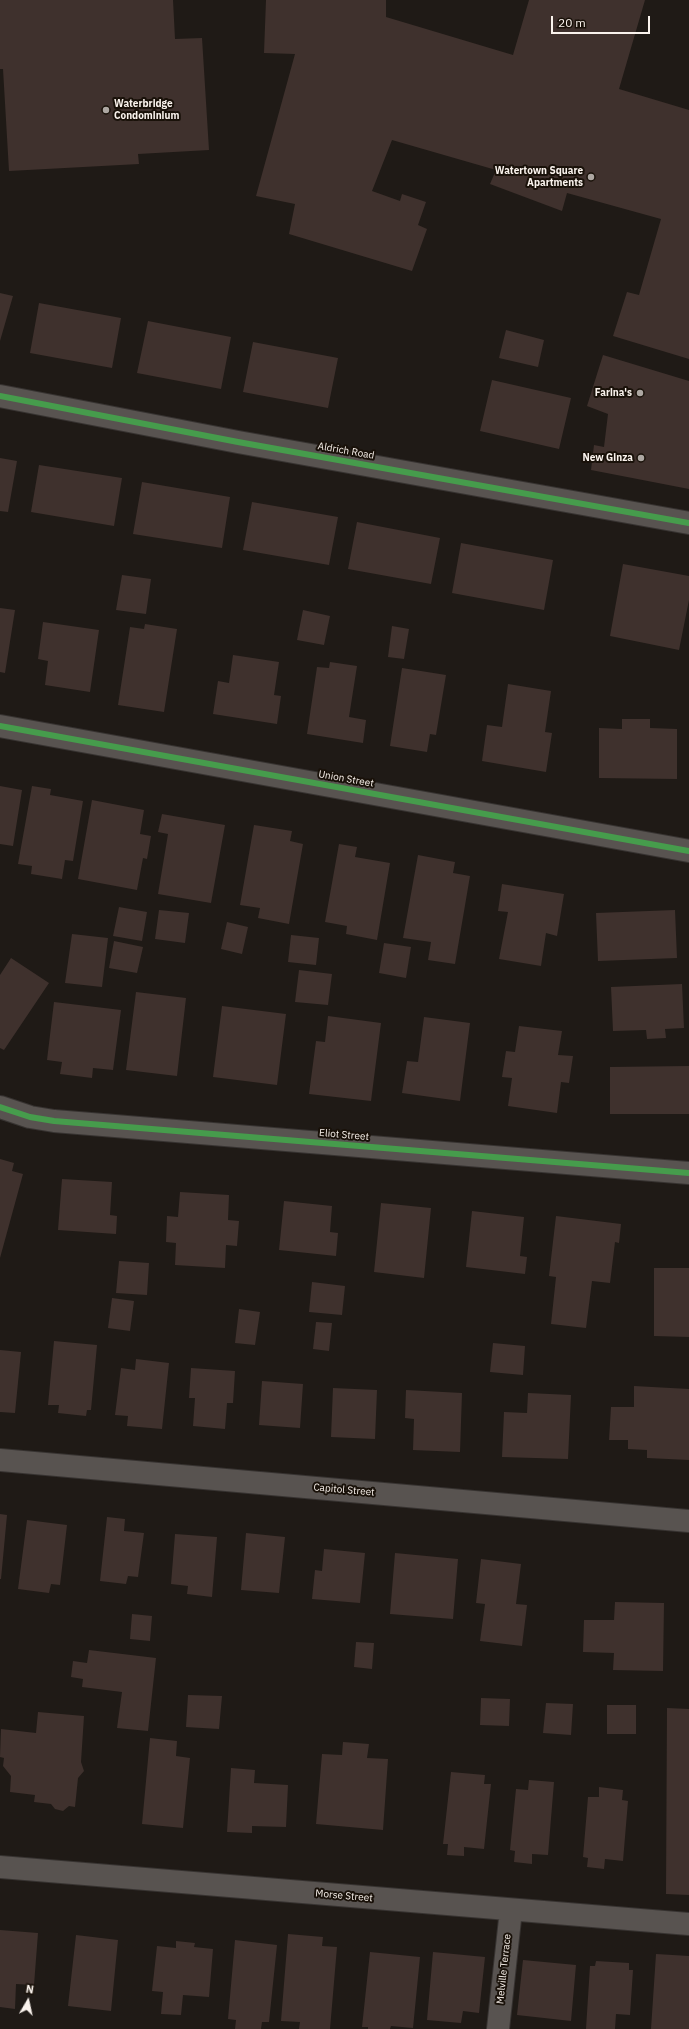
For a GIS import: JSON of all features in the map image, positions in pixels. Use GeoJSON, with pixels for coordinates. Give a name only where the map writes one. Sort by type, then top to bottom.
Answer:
{"type":"FeatureCollection","features":[{"type":"Feature","properties":{"kind":"street","name":"Aldrich Road"},"geometry":{"type":"LineString","coordinates":[[0,396],[238,442],[689,523]]}},
{"type":"Feature","properties":{"kind":"street","name":"Union Street"},"geometry":{"type":"LineString","coordinates":[[0,726],[689,851]]}},
{"type":"Feature","properties":{"kind":"street","name":"Eliot Street"},"geometry":{"type":"LineString","coordinates":[[0,1107],[30,1117],[54,1121],[689,1173]]}},
{"type":"Feature","properties":{"kind":"street","name":"Capitol Street"},"geometry":{"type":"LineString","coordinates":[[0,1460],[689,1521]]}},
{"type":"Feature","properties":{"kind":"street","name":"Morse Street"},"geometry":{"type":"LineString","coordinates":[[0,1866],[689,1924]]}},
{"type":"Feature","properties":{"kind":"street","name":"Melville Terrace"},"geometry":{"type":"LineString","coordinates":[[498,2029],[511,1910]]}},
{"type":"Feature","properties":{"kind":"building","name":"Waterbridge Condominium"},"geometry":{"type":"Polygon","coordinates":[[[0,0],[173,0],[175,39],[202,38],[209,150],[138,154],[139,164],[9,171],[3,69],[0,69],[0,0]]]}},
{"type":"Feature","properties":{"kind":"building","name":"Watertown Square Apartments"},"geometry":{"type":"Polygon","coordinates":[[[266,0],[386,0],[386,17],[513,55],[529,0],[645,0],[619,89],[689,110],[689,359],[613,336],[627,292],[639,295],[661,219],[567,193],[562,211],[490,184],[496,170],[392,140],[372,191],[400,201],[402,194],[426,202],[418,225],[427,229],[412,271],[289,234],[295,204],[256,196],[295,54],[264,53],[266,0]]]}},
{"type":"Feature","properties":{"kind":"building"},"geometry":{"type":"Polygon","coordinates":[[[0,293],[13,296],[0,341],[0,293]]]}},
{"type":"Feature","properties":{"kind":"building"},"geometry":{"type":"Polygon","coordinates":[[[39,303],[121,318],[112,368],[30,353],[39,303]]]}},
{"type":"Feature","properties":{"kind":"building"},"geometry":{"type":"Polygon","coordinates":[[[148,321],[231,337],[221,389],[137,373],[148,321]]]}},
{"type":"Feature","properties":{"kind":"building"},"geometry":{"type":"Polygon","coordinates":[[[506,330],[544,340],[538,367],[499,358],[506,330]]]}},
{"type":"Feature","properties":{"kind":"building"},"geometry":{"type":"Polygon","coordinates":[[[253,342],[338,358],[328,408],[243,392],[253,342]]]}},
{"type":"Feature","properties":{"kind":"building"},"geometry":{"type":"Polygon","coordinates":[[[603,355],[689,381],[689,489],[591,470],[594,445],[604,447],[608,414],[587,406],[603,355]]]}},
{"type":"Feature","properties":{"kind":"building"},"geometry":{"type":"Polygon","coordinates":[[[492,380],[571,398],[559,449],[480,431],[492,380]]]}},
{"type":"Feature","properties":{"kind":"building"},"geometry":{"type":"Polygon","coordinates":[[[0,458],[17,461],[8,512],[0,511],[0,458]]]}},
{"type":"Feature","properties":{"kind":"building"},"geometry":{"type":"Polygon","coordinates":[[[39,465],[122,478],[114,526],[31,512],[39,465]]]}},
{"type":"Feature","properties":{"kind":"building"},"geometry":{"type":"Polygon","coordinates":[[[142,482],[230,497],[222,548],[133,534],[142,482]]]}},
{"type":"Feature","properties":{"kind":"building"},"geometry":{"type":"Polygon","coordinates":[[[252,502],[338,517],[329,565],[243,550],[252,502]]]}},
{"type":"Feature","properties":{"kind":"building"},"geometry":{"type":"Polygon","coordinates":[[[357,522],[440,538],[431,584],[348,569],[357,522]]]}},
{"type":"Feature","properties":{"kind":"building"},"geometry":{"type":"Polygon","coordinates":[[[461,543],[553,560],[544,610],[452,593],[461,543]]]}},
{"type":"Feature","properties":{"kind":"building"},"geometry":{"type":"Polygon","coordinates":[[[623,564],[689,576],[689,600],[679,650],[610,636],[623,564]]]}},
{"type":"Feature","properties":{"kind":"building"},"geometry":{"type":"Polygon","coordinates":[[[122,575],[151,579],[146,614],[116,610],[122,575]]]}},
{"type":"Feature","properties":{"kind":"building"},"geometry":{"type":"Polygon","coordinates":[[[0,608],[15,610],[5,673],[0,672],[0,608]]]}},
{"type":"Feature","properties":{"kind":"building"},"geometry":{"type":"Polygon","coordinates":[[[303,610],[330,616],[324,645],[297,640],[303,610]]]}},
{"type":"Feature","properties":{"kind":"building"},"geometry":{"type":"Polygon","coordinates":[[[43,622],[99,630],[90,692],[45,685],[48,661],[38,659],[43,622]]]}},
{"type":"Feature","properties":{"kind":"building"},"geometry":{"type":"Polygon","coordinates":[[[145,624],[177,629],[164,712],[118,705],[130,627],[144,629],[145,624]]]}},
{"type":"Feature","properties":{"kind":"building"},"geometry":{"type":"Polygon","coordinates":[[[392,626],[409,629],[404,659],[388,657],[392,626]]]}},
{"type":"Feature","properties":{"kind":"building"},"geometry":{"type":"Polygon","coordinates":[[[233,655],[279,662],[274,695],[281,696],[277,724],[213,714],[218,681],[229,683],[233,655]]]}},
{"type":"Feature","properties":{"kind":"building"},"geometry":{"type":"Polygon","coordinates":[[[330,662],[357,666],[349,717],[366,720],[363,743],[307,734],[317,667],[329,668],[330,662]]]}},
{"type":"Feature","properties":{"kind":"building"},"geometry":{"type":"Polygon","coordinates":[[[402,668],[446,675],[436,735],[430,734],[427,752],[390,746],[402,668]]]}},
{"type":"Feature","properties":{"kind":"building"},"geometry":{"type":"Polygon","coordinates":[[[508,684],[551,691],[545,732],[552,733],[546,772],[482,761],[487,725],[502,727],[508,684]]]}},
{"type":"Feature","properties":{"kind":"building"},"geometry":{"type":"Polygon","coordinates":[[[622,719],[650,719],[650,728],[677,729],[677,779],[599,778],[599,728],[622,729],[622,719]]]}},
{"type":"Feature","properties":{"kind":"building"},"geometry":{"type":"Polygon","coordinates":[[[0,786],[22,790],[13,846],[0,844],[0,786]]]}},
{"type":"Feature","properties":{"kind":"building"},"geometry":{"type":"Polygon","coordinates":[[[32,786],[51,789],[50,795],[83,801],[73,861],[65,860],[62,879],[31,874],[32,866],[18,864],[32,786]]]}},
{"type":"Feature","properties":{"kind":"building"},"geometry":{"type":"Polygon","coordinates":[[[92,800],[144,810],[140,834],[151,836],[147,859],[143,858],[137,890],[78,879],[92,800]]]}},
{"type":"Feature","properties":{"kind":"building"},"geometry":{"type":"Polygon","coordinates":[[[162,814],[225,825],[211,903],[158,894],[168,834],[158,832],[162,814]]]}},
{"type":"Feature","properties":{"kind":"building"},"geometry":{"type":"Polygon","coordinates":[[[254,825],[292,831],[290,841],[303,844],[289,924],[258,918],[260,908],[240,905],[254,825]]]}},
{"type":"Feature","properties":{"kind":"building"},"geometry":{"type":"Polygon","coordinates":[[[339,844],[357,847],[355,857],[390,863],[377,940],[346,934],[347,926],[325,922],[339,844]]]}},
{"type":"Feature","properties":{"kind":"building"},"geometry":{"type":"Polygon","coordinates":[[[418,855],[455,862],[453,873],[470,876],[455,964],[428,960],[431,942],[403,938],[418,855]]]}},
{"type":"Feature","properties":{"kind":"building"},"geometry":{"type":"Polygon","coordinates":[[[502,884],[564,894],[557,936],[546,933],[541,966],[499,959],[508,912],[498,911],[502,884]]]}},
{"type":"Feature","properties":{"kind":"building"},"geometry":{"type":"Polygon","coordinates":[[[119,907],[147,912],[142,941],[113,936],[119,907]]]}},
{"type":"Feature","properties":{"kind":"building"},"geometry":{"type":"Polygon","coordinates":[[[159,910],[189,913],[185,943],[155,939],[159,910]]]}},
{"type":"Feature","properties":{"kind":"building"},"geometry":{"type":"Polygon","coordinates":[[[675,910],[677,958],[598,961],[596,913],[675,910]]]}},
{"type":"Feature","properties":{"kind":"building"},"geometry":{"type":"Polygon","coordinates":[[[227,922],[248,927],[242,954],[221,949],[227,922]]]}},
{"type":"Feature","properties":{"kind":"building"},"geometry":{"type":"Polygon","coordinates":[[[72,934],[108,938],[102,987],[65,983],[72,934]]]}},
{"type":"Feature","properties":{"kind":"building"},"geometry":{"type":"Polygon","coordinates":[[[291,935],[319,938],[316,965],[288,962],[291,935]]]}},
{"type":"Feature","properties":{"kind":"building"},"geometry":{"type":"Polygon","coordinates":[[[114,941],[143,947],[137,973],[109,968],[114,941]]]}},
{"type":"Feature","properties":{"kind":"building"},"geometry":{"type":"Polygon","coordinates":[[[384,943],[411,947],[406,978],[379,973],[384,943]]]}},
{"type":"Feature","properties":{"kind":"building"},"geometry":{"type":"Polygon","coordinates":[[[11,958],[49,983],[4,1050],[0,1048],[0,975],[11,958]]]}},
{"type":"Feature","properties":{"kind":"building"},"geometry":{"type":"Polygon","coordinates":[[[299,970],[332,974],[328,1005],[295,1002],[299,970]]]}},
{"type":"Feature","properties":{"kind":"building"},"geometry":{"type":"Polygon","coordinates":[[[682,984],[684,1028],[665,1029],[666,1038],[647,1039],[646,1030],[613,1031],[611,987],[682,984]]]}},
{"type":"Feature","properties":{"kind":"building"},"geometry":{"type":"Polygon","coordinates":[[[136,992],[186,998],[177,1076],[126,1070],[136,992]]]}},
{"type":"Feature","properties":{"kind":"building"},"geometry":{"type":"Polygon","coordinates":[[[54,1002],[121,1010],[113,1070],[93,1068],[92,1078],[60,1074],[62,1062],[47,1060],[54,1002]]]}},
{"type":"Feature","properties":{"kind":"building"},"geometry":{"type":"Polygon","coordinates":[[[222,1006],[286,1014],[277,1085],[213,1077],[222,1006]]]}},
{"type":"Feature","properties":{"kind":"building"},"geometry":{"type":"Polygon","coordinates":[[[328,1016],[381,1023],[371,1101],[309,1094],[316,1041],[325,1042],[328,1016]]]}},
{"type":"Feature","properties":{"kind":"building"},"geometry":{"type":"Polygon","coordinates":[[[424,1017],[470,1023],[460,1101],[402,1093],[407,1061],[418,1062],[424,1017]]]}},
{"type":"Feature","properties":{"kind":"building"},"geometry":{"type":"Polygon","coordinates":[[[519,1026],[562,1031],[558,1055],[573,1056],[569,1083],[561,1082],[557,1113],[508,1106],[512,1078],[502,1077],[506,1051],[515,1052],[519,1026]]]}},
{"type":"Feature","properties":{"kind":"building"},"geometry":{"type":"Polygon","coordinates":[[[689,1066],[689,1114],[610,1114],[610,1067],[689,1066]]]}},
{"type":"Feature","properties":{"kind":"building"},"geometry":{"type":"Polygon","coordinates":[[[0,1159],[14,1163],[12,1171],[23,1174],[0,1258],[0,1159]]]}},
{"type":"Feature","properties":{"kind":"building"},"geometry":{"type":"Polygon","coordinates":[[[62,1179],[112,1182],[110,1215],[117,1216],[116,1234],[58,1230],[62,1179]]]}},
{"type":"Feature","properties":{"kind":"building"},"geometry":{"type":"Polygon","coordinates":[[[180,1192],[229,1195],[228,1220],[239,1221],[237,1246],[226,1245],[225,1268],[175,1265],[176,1243],[166,1242],[167,1216],[178,1217],[180,1192]]]}},
{"type":"Feature","properties":{"kind":"building"},"geometry":{"type":"Polygon","coordinates":[[[284,1201],[332,1206],[330,1232],[338,1233],[336,1256],[279,1250],[284,1201]]]}},
{"type":"Feature","properties":{"kind":"building"},"geometry":{"type":"Polygon","coordinates":[[[381,1203],[431,1208],[424,1278],[374,1272],[381,1203]]]}},
{"type":"Feature","properties":{"kind":"building"},"geometry":{"type":"Polygon","coordinates":[[[472,1211],[524,1217],[520,1256],[527,1257],[525,1274],[466,1267],[472,1211]]]}},
{"type":"Feature","properties":{"kind":"building"},"geometry":{"type":"Polygon","coordinates":[[[556,1216],[621,1224],[619,1243],[615,1242],[610,1283],[592,1281],[586,1328],[551,1324],[556,1277],[549,1276],[556,1216]]]}},
{"type":"Feature","properties":{"kind":"building"},"geometry":{"type":"Polygon","coordinates":[[[119,1261],[149,1263],[147,1295],[116,1293],[119,1261]]]}},
{"type":"Feature","properties":{"kind":"building"},"geometry":{"type":"Polygon","coordinates":[[[654,1268],[689,1268],[689,1337],[654,1336],[654,1268]]]}},
{"type":"Feature","properties":{"kind":"building"},"geometry":{"type":"Polygon","coordinates":[[[312,1282],[345,1286],[342,1315],[309,1312],[312,1282]]]}},
{"type":"Feature","properties":{"kind":"building"},"geometry":{"type":"Polygon","coordinates":[[[112,1298],[134,1301],[130,1331],[108,1328],[112,1298]]]}},
{"type":"Feature","properties":{"kind":"building"},"geometry":{"type":"Polygon","coordinates":[[[239,1309],[260,1312],[255,1345],[235,1343],[239,1309]]]}},
{"type":"Feature","properties":{"kind":"building"},"geometry":{"type":"Polygon","coordinates":[[[316,1322],[332,1323],[329,1351],[313,1349],[316,1322]]]}},
{"type":"Feature","properties":{"kind":"building"},"geometry":{"type":"Polygon","coordinates":[[[54,1341],[97,1345],[91,1410],[87,1410],[86,1416],[58,1413],[59,1405],[48,1405],[54,1341]]]}},
{"type":"Feature","properties":{"kind":"building"},"geometry":{"type":"Polygon","coordinates":[[[493,1343],[525,1346],[523,1375],[490,1372],[493,1343]]]}},
{"type":"Feature","properties":{"kind":"building"},"geometry":{"type":"Polygon","coordinates":[[[0,1350],[21,1352],[15,1413],[0,1412],[0,1350]]]}},
{"type":"Feature","properties":{"kind":"building"},"geometry":{"type":"Polygon","coordinates":[[[136,1359],[169,1363],[162,1429],[127,1426],[128,1416],[115,1415],[121,1368],[135,1370],[136,1359]]]}},
{"type":"Feature","properties":{"kind":"building"},"geometry":{"type":"Polygon","coordinates":[[[191,1368],[235,1371],[233,1403],[227,1403],[225,1429],[193,1426],[195,1398],[189,1398],[191,1368]]]}},
{"type":"Feature","properties":{"kind":"building"},"geometry":{"type":"Polygon","coordinates":[[[262,1381],[303,1384],[300,1428],[259,1425],[262,1381]]]}},
{"type":"Feature","properties":{"kind":"building"},"geometry":{"type":"Polygon","coordinates":[[[634,1386],[689,1389],[689,1460],[647,1458],[647,1450],[628,1449],[628,1440],[609,1440],[611,1407],[634,1407],[634,1386]]]}},
{"type":"Feature","properties":{"kind":"building"},"geometry":{"type":"Polygon","coordinates":[[[333,1388],[377,1390],[375,1439],[331,1437],[333,1388]]]}},
{"type":"Feature","properties":{"kind":"building"},"geometry":{"type":"Polygon","coordinates":[[[406,1390],[462,1393],[460,1452],[413,1450],[414,1419],[405,1418],[406,1390]]]}},
{"type":"Feature","properties":{"kind":"building"},"geometry":{"type":"Polygon","coordinates":[[[528,1393],[571,1395],[568,1459],[502,1457],[504,1412],[527,1413],[528,1393]]]}},
{"type":"Feature","properties":{"kind":"building"},"geometry":{"type":"Polygon","coordinates":[[[0,1514],[7,1515],[1,1579],[0,1579],[0,1514]]]}},
{"type":"Feature","properties":{"kind":"building"},"geometry":{"type":"Polygon","coordinates":[[[107,1517],[125,1519],[124,1531],[144,1533],[138,1577],[128,1576],[126,1584],[100,1581],[107,1517]]]}},
{"type":"Feature","properties":{"kind":"building"},"geometry":{"type":"Polygon","coordinates":[[[27,1520],[67,1525],[60,1585],[51,1584],[49,1593],[18,1589],[27,1520]]]}},
{"type":"Feature","properties":{"kind":"building"},"geometry":{"type":"Polygon","coordinates":[[[246,1533],[285,1537],[279,1593],[241,1590],[246,1533]]]}},
{"type":"Feature","properties":{"kind":"building"},"geometry":{"type":"Polygon","coordinates":[[[175,1534],[217,1537],[212,1597],[187,1594],[188,1586],[171,1584],[175,1534]]]}},
{"type":"Feature","properties":{"kind":"building"},"geometry":{"type":"Polygon","coordinates":[[[324,1549],[365,1553],[360,1603],[312,1599],[315,1570],[322,1571],[324,1549]]]}},
{"type":"Feature","properties":{"kind":"building"},"geometry":{"type":"Polygon","coordinates":[[[395,1553],[458,1559],[453,1619],[390,1614],[395,1553]]]}},
{"type":"Feature","properties":{"kind":"building"},"geometry":{"type":"Polygon","coordinates":[[[481,1559],[521,1564],[516,1604],[527,1605],[522,1646],[480,1641],[485,1604],[476,1603],[481,1559]]]}},
{"type":"Feature","properties":{"kind":"building"},"geometry":{"type":"Polygon","coordinates":[[[615,1602],[664,1603],[663,1671],[613,1670],[614,1653],[583,1652],[584,1620],[614,1620],[615,1602]]]}},
{"type":"Feature","properties":{"kind":"building"},"geometry":{"type":"Polygon","coordinates":[[[132,1614],[152,1616],[150,1641],[130,1639],[132,1614]]]}},
{"type":"Feature","properties":{"kind":"building"},"geometry":{"type":"Polygon","coordinates":[[[356,1642],[374,1643],[372,1669],[354,1667],[356,1642]]]}},
{"type":"Feature","properties":{"kind":"building"},"geometry":{"type":"Polygon","coordinates":[[[89,1650],[156,1658],[148,1731],[117,1728],[122,1692],[82,1687],[83,1679],[71,1677],[73,1661],[87,1663],[89,1650]]]}},
{"type":"Feature","properties":{"kind":"building"},"geometry":{"type":"Polygon","coordinates":[[[188,1695],[222,1696],[219,1729],[186,1727],[188,1695]]]}},
{"type":"Feature","properties":{"kind":"building"},"geometry":{"type":"Polygon","coordinates":[[[481,1698],[510,1699],[509,1726],[480,1725],[481,1698]]]}},
{"type":"Feature","properties":{"kind":"building"},"geometry":{"type":"Polygon","coordinates":[[[546,1703],[573,1704],[571,1735],[543,1733],[546,1703]]]}},
{"type":"Feature","properties":{"kind":"building"},"geometry":{"type":"Polygon","coordinates":[[[607,1705],[636,1705],[636,1734],[607,1734],[607,1705]]]}},
{"type":"Feature","properties":{"kind":"building"},"geometry":{"type":"Polygon","coordinates":[[[667,1708],[689,1709],[689,1895],[666,1894],[667,1708]]]}},
{"type":"Feature","properties":{"kind":"building"},"geometry":{"type":"Polygon","coordinates":[[[38,1712],[84,1716],[81,1762],[84,1771],[78,1778],[75,1807],[69,1806],[63,1811],[55,1809],[51,1804],[34,1802],[35,1795],[10,1792],[11,1776],[3,1766],[4,1758],[0,1757],[1,1729],[36,1733],[38,1712]]]}},
{"type":"Feature","properties":{"kind":"building"},"geometry":{"type":"Polygon","coordinates":[[[150,1738],[177,1741],[176,1756],[190,1758],[183,1828],[142,1824],[150,1738]]]}},
{"type":"Feature","properties":{"kind":"building"},"geometry":{"type":"Polygon","coordinates":[[[343,1742],[369,1744],[367,1758],[388,1759],[383,1830],[316,1824],[322,1754],[342,1755],[343,1742]]]}},
{"type":"Feature","properties":{"kind":"building"},"geometry":{"type":"Polygon","coordinates":[[[231,1768],[255,1770],[254,1783],[288,1785],[286,1827],[252,1826],[252,1833],[227,1832],[231,1768]]]}},
{"type":"Feature","properties":{"kind":"building"},"geometry":{"type":"Polygon","coordinates":[[[451,1772],[485,1775],[484,1784],[491,1784],[484,1849],[464,1847],[464,1856],[447,1855],[448,1844],[443,1844],[451,1772]]]}},
{"type":"Feature","properties":{"kind":"building"},"geometry":{"type":"Polygon","coordinates":[[[529,1780],[554,1782],[548,1855],[532,1854],[532,1864],[514,1862],[515,1851],[510,1850],[516,1789],[528,1790],[529,1780]]]}},
{"type":"Feature","properties":{"kind":"building"},"geometry":{"type":"Polygon","coordinates":[[[599,1787],[623,1790],[622,1800],[628,1801],[623,1861],[605,1859],[604,1869],[587,1867],[588,1858],[583,1857],[588,1797],[599,1797],[599,1787]]]}},
{"type":"Feature","properties":{"kind":"building"},"geometry":{"type":"Polygon","coordinates":[[[0,1930],[38,1933],[34,1985],[16,1984],[15,2009],[0,2007],[0,1930]]]}},
{"type":"Feature","properties":{"kind":"building"},"geometry":{"type":"Polygon","coordinates":[[[288,1934],[323,1937],[322,1946],[337,1947],[330,2029],[299,2029],[300,2022],[281,2021],[288,1934]]]}},
{"type":"Feature","properties":{"kind":"building"},"geometry":{"type":"Polygon","coordinates":[[[76,1935],[118,1940],[111,2011],[68,2006],[76,1935]]]}},
{"type":"Feature","properties":{"kind":"building"},"geometry":{"type":"Polygon","coordinates":[[[235,1940],[277,1945],[269,2022],[262,2022],[261,2029],[235,2029],[236,2020],[228,2019],[235,1940]]]}},
{"type":"Feature","properties":{"kind":"building"},"geometry":{"type":"Polygon","coordinates":[[[176,1941],[195,1943],[194,1947],[213,1949],[209,1997],[183,1995],[181,2015],[161,2014],[163,1992],[152,1991],[157,1946],[176,1948],[176,1941]]]}},
{"type":"Feature","properties":{"kind":"building"},"geometry":{"type":"Polygon","coordinates":[[[370,1952],[420,1957],[413,2028],[391,2026],[390,2029],[368,2029],[368,2027],[362,2027],[370,1952]]]}},
{"type":"Feature","properties":{"kind":"building"},"geometry":{"type":"Polygon","coordinates":[[[433,1952],[485,1957],[479,2013],[463,2011],[461,2023],[427,2020],[433,1952]]]}},
{"type":"Feature","properties":{"kind":"building"},"geometry":{"type":"Polygon","coordinates":[[[656,1954],[689,1956],[689,2029],[651,2029],[656,1954]]]}},
{"type":"Feature","properties":{"kind":"building"},"geometry":{"type":"Polygon","coordinates":[[[523,1960],[576,1965],[571,2021],[517,2015],[523,1960]]]}},
{"type":"Feature","properties":{"kind":"building"},"geometry":{"type":"Polygon","coordinates":[[[596,1961],[629,1963],[629,1970],[633,1970],[630,2015],[616,2014],[615,2029],[586,2029],[590,1966],[595,1966],[596,1961]]]}},
{"type":"Feature","properties":{"kind":"cycle path"},"geometry":{"type":"LineString","coordinates":[[0,396],[238,442],[689,523]]}},
{"type":"Feature","properties":{"kind":"cycle path"},"geometry":{"type":"LineString","coordinates":[[0,726],[689,851]]}},
{"type":"Feature","properties":{"kind":"cycle path"},"geometry":{"type":"LineString","coordinates":[[0,1107],[30,1117],[54,1121],[689,1173]]}},
{"type":"Feature","properties":{"kind":"place","name":"Waterbridge Condominium"},"geometry":{"type":"Point","coordinates":[106,110]}},
{"type":"Feature","properties":{"kind":"place","name":"Watertown Square Apartments"},"geometry":{"type":"Point","coordinates":[591,177]}},
{"type":"Feature","properties":{"kind":"place","name":"Farina's"},"geometry":{"type":"Point","coordinates":[640,393]}},
{"type":"Feature","properties":{"kind":"place","name":"New Ginza"},"geometry":{"type":"Point","coordinates":[641,458]}}]}
